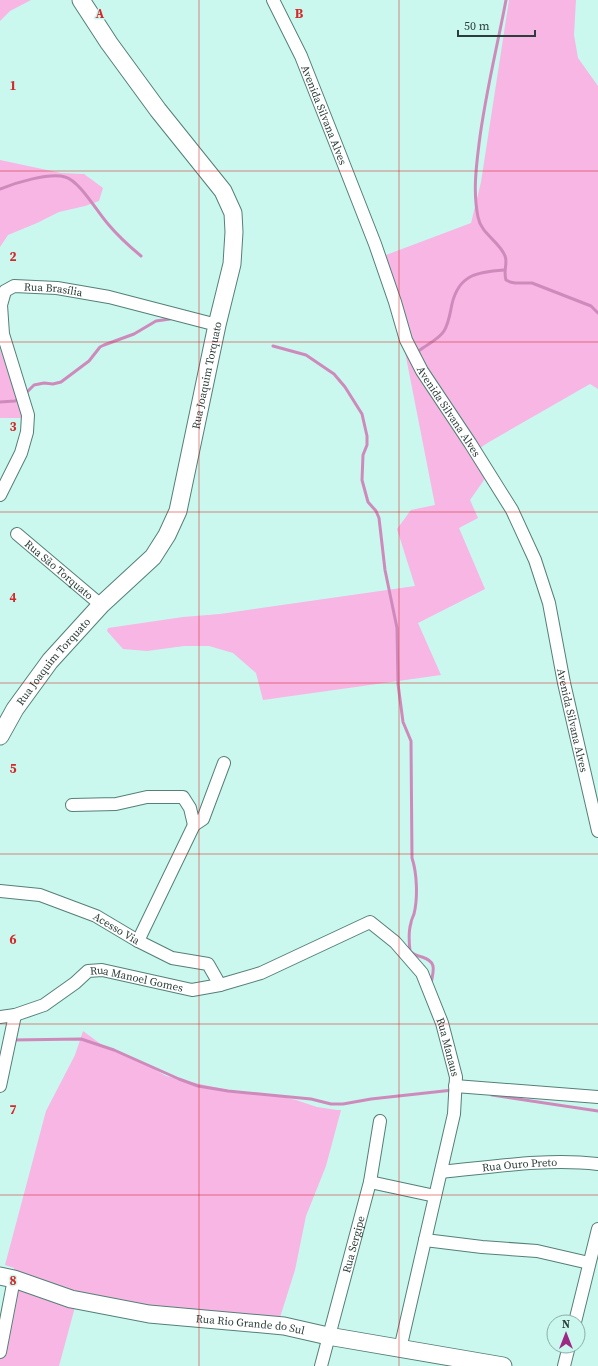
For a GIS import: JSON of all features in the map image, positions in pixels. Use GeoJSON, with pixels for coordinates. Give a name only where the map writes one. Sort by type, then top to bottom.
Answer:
{"type":"FeatureCollection","features":[{"type":"Feature","properties":{"kind":"street","name":"Rua Joaquim Torquato"},"geometry":{"type":"LineString","coordinates":[[0,736],[15,709],[50,661],[101,605],[153,557],[167,535],[178,512],[217,325],[232,264],[234,232],[233,213],[222,191],[158,110],[109,43],[81,0]]}},
{"type":"Feature","properties":{"kind":"street","name":"Avenida Silvana Alves"},"geometry":{"type":"LineString","coordinates":[[273,0],[301,56],[375,244],[395,302],[406,340],[422,371],[512,510],[534,560],[549,603],[564,683],[598,831]]}},
{"type":"Feature","properties":{"kind":"street","name":"Rua Brasília"},"geometry":{"type":"LineString","coordinates":[[0,495],[21,453],[27,432],[28,415],[3,334],[1,305],[5,291],[14,286],[57,288],[109,297],[217,325]]}},
{"type":"Feature","properties":{"kind":"street","name":"Rua São Torquato"},"geometry":{"type":"LineString","coordinates":[[17,534],[101,605]]}},
{"type":"Feature","properties":{"kind":"street"},"geometry":{"type":"LineString","coordinates":[[138,941],[194,825],[203,818],[224,763]]}},
{"type":"Feature","properties":{"kind":"street"},"geometry":{"type":"LineString","coordinates":[[72,805],[116,804],[147,797],[183,797],[190,808],[194,825]]}},
{"type":"Feature","properties":{"kind":"street","name":"Acesso Via"},"geometry":{"type":"LineString","coordinates":[[0,891],[40,895],[96,916],[138,941],[172,958],[208,964],[220,985]]}},
{"type":"Feature","properties":{"kind":"street","name":"Rua Manoel Gomes"},"geometry":{"type":"LineString","coordinates":[[0,1017],[15,1015],[44,1005],[88,971],[102,970],[192,990],[220,985],[261,973],[370,922]]}},
{"type":"Feature","properties":{"kind":"street","name":"Rua Manaus"},"geometry":{"type":"LineString","coordinates":[[370,922],[395,942],[422,973],[442,1023],[456,1077],[454,1114],[400,1349]]}},
{"type":"Feature","properties":{"kind":"street"},"geometry":{"type":"LineString","coordinates":[[0,1086],[15,1015]]}},
{"type":"Feature","properties":{"kind":"street"},"geometry":{"type":"LineString","coordinates":[[455,1086],[598,1096]]}},
{"type":"Feature","properties":{"kind":"street","name":"Rua Sergipe"},"geometry":{"type":"LineString","coordinates":[[321,1366],[370,1182],[380,1121]]}},
{"type":"Feature","properties":{"kind":"street","name":"Rua Ouro Preto"},"geometry":{"type":"LineString","coordinates":[[440,1172],[552,1162],[580,1162],[598,1164]]}},
{"type":"Feature","properties":{"kind":"street"},"geometry":{"type":"LineString","coordinates":[[370,1182],[435,1196]]}},
{"type":"Feature","properties":{"kind":"street"},"geometry":{"type":"LineString","coordinates":[[577,1314],[598,1229]]}},
{"type":"Feature","properties":{"kind":"street"},"geometry":{"type":"LineString","coordinates":[[425,1240],[482,1247],[537,1251],[590,1263]]}},
{"type":"Feature","properties":{"kind":"street"},"geometry":{"type":"LineString","coordinates":[[0,1352],[7,1278]]}},
{"type":"Feature","properties":{"kind":"street","name":"Rua Rio Grande do Sul"},"geometry":{"type":"LineString","coordinates":[[7,1278],[72,1299],[148,1314],[284,1326],[328,1336],[503,1366]]}},
{"type":"Feature","properties":{"kind":"street"},"geometry":{"type":"LineString","coordinates":[[564,1366],[567,1354]]}},
{"type":"Feature","properties":{"kind":"shaded area"},"geometry":{"type":"Polygon","coordinates":[[[0,0],[31,0],[10,11],[0,21],[0,0]]]}},
{"type":"Feature","properties":{"kind":"shaded area"},"geometry":{"type":"Polygon","coordinates":[[[509,0],[576,0],[574,35],[578,58],[598,86],[598,389],[590,384],[477,450],[484,474],[484,480],[470,500],[478,518],[459,528],[485,589],[418,623],[441,675],[263,700],[256,673],[233,653],[209,646],[184,646],[147,651],[123,649],[107,631],[108,628],[183,617],[220,614],[415,586],[397,529],[411,510],[435,505],[386,255],[471,223],[481,182],[509,0]]]}},
{"type":"Feature","properties":{"kind":"shaded area"},"geometry":{"type":"Polygon","coordinates":[[[0,160],[61,173],[84,174],[103,188],[99,201],[59,212],[8,235],[0,247],[0,160]]]}},
{"type":"Feature","properties":{"kind":"shaded area"},"geometry":{"type":"Polygon","coordinates":[[[0,349],[23,418],[0,418],[0,349]]]}},
{"type":"Feature","properties":{"kind":"shaded area"},"geometry":{"type":"Polygon","coordinates":[[[83,1031],[102,1045],[149,1066],[166,1076],[239,1092],[264,1093],[296,1100],[317,1107],[341,1110],[326,1166],[306,1216],[295,1270],[276,1330],[75,1307],[59,1366],[0,1366],[14,1268],[5,1265],[46,1111],[75,1055],[83,1031]]]}},
{"type":"Feature","properties":{"kind":"waterway"},"geometry":{"type":"LineString","coordinates":[[506,0],[479,144],[475,190],[478,217],[486,233],[499,246],[505,256],[506,280],[515,283],[532,283],[591,306],[598,313]]}},
{"type":"Feature","properties":{"kind":"waterway"},"geometry":{"type":"LineString","coordinates":[[0,189],[23,181],[42,177],[65,177],[71,180],[82,190],[116,233],[141,256]]}},
{"type":"Feature","properties":{"kind":"waterway"},"geometry":{"type":"LineString","coordinates":[[420,350],[442,334],[446,328],[455,294],[459,286],[471,276],[486,272],[504,270]]}},
{"type":"Feature","properties":{"kind":"waterway"},"geometry":{"type":"LineString","coordinates":[[24,395],[34,385],[61,382],[89,361],[100,347],[134,334],[156,321],[170,319]]}},
{"type":"Feature","properties":{"kind":"waterway"},"geometry":{"type":"LineString","coordinates":[[273,346],[306,355],[334,374],[345,387],[362,414],[367,436],[367,445],[363,455],[362,480],[368,502],[376,511],[379,518],[385,570],[397,628],[398,684],[403,722],[411,741],[412,858],[416,878],[416,893],[414,914],[409,930],[410,951],[427,959],[432,964],[433,971],[431,984]]}},
{"type":"Feature","properties":{"kind":"waterway"},"geometry":{"type":"LineString","coordinates":[[0,402],[15,401],[20,398]]}},
{"type":"Feature","properties":{"kind":"waterway"},"geometry":{"type":"LineString","coordinates":[[12,1040],[81,1039],[114,1050],[198,1086],[228,1091],[311,1099],[331,1104],[343,1104],[371,1099],[453,1090]]}},
{"type":"Feature","properties":{"kind":"waterway"},"geometry":{"type":"LineString","coordinates":[[492,1095],[598,1111]]}}]}
